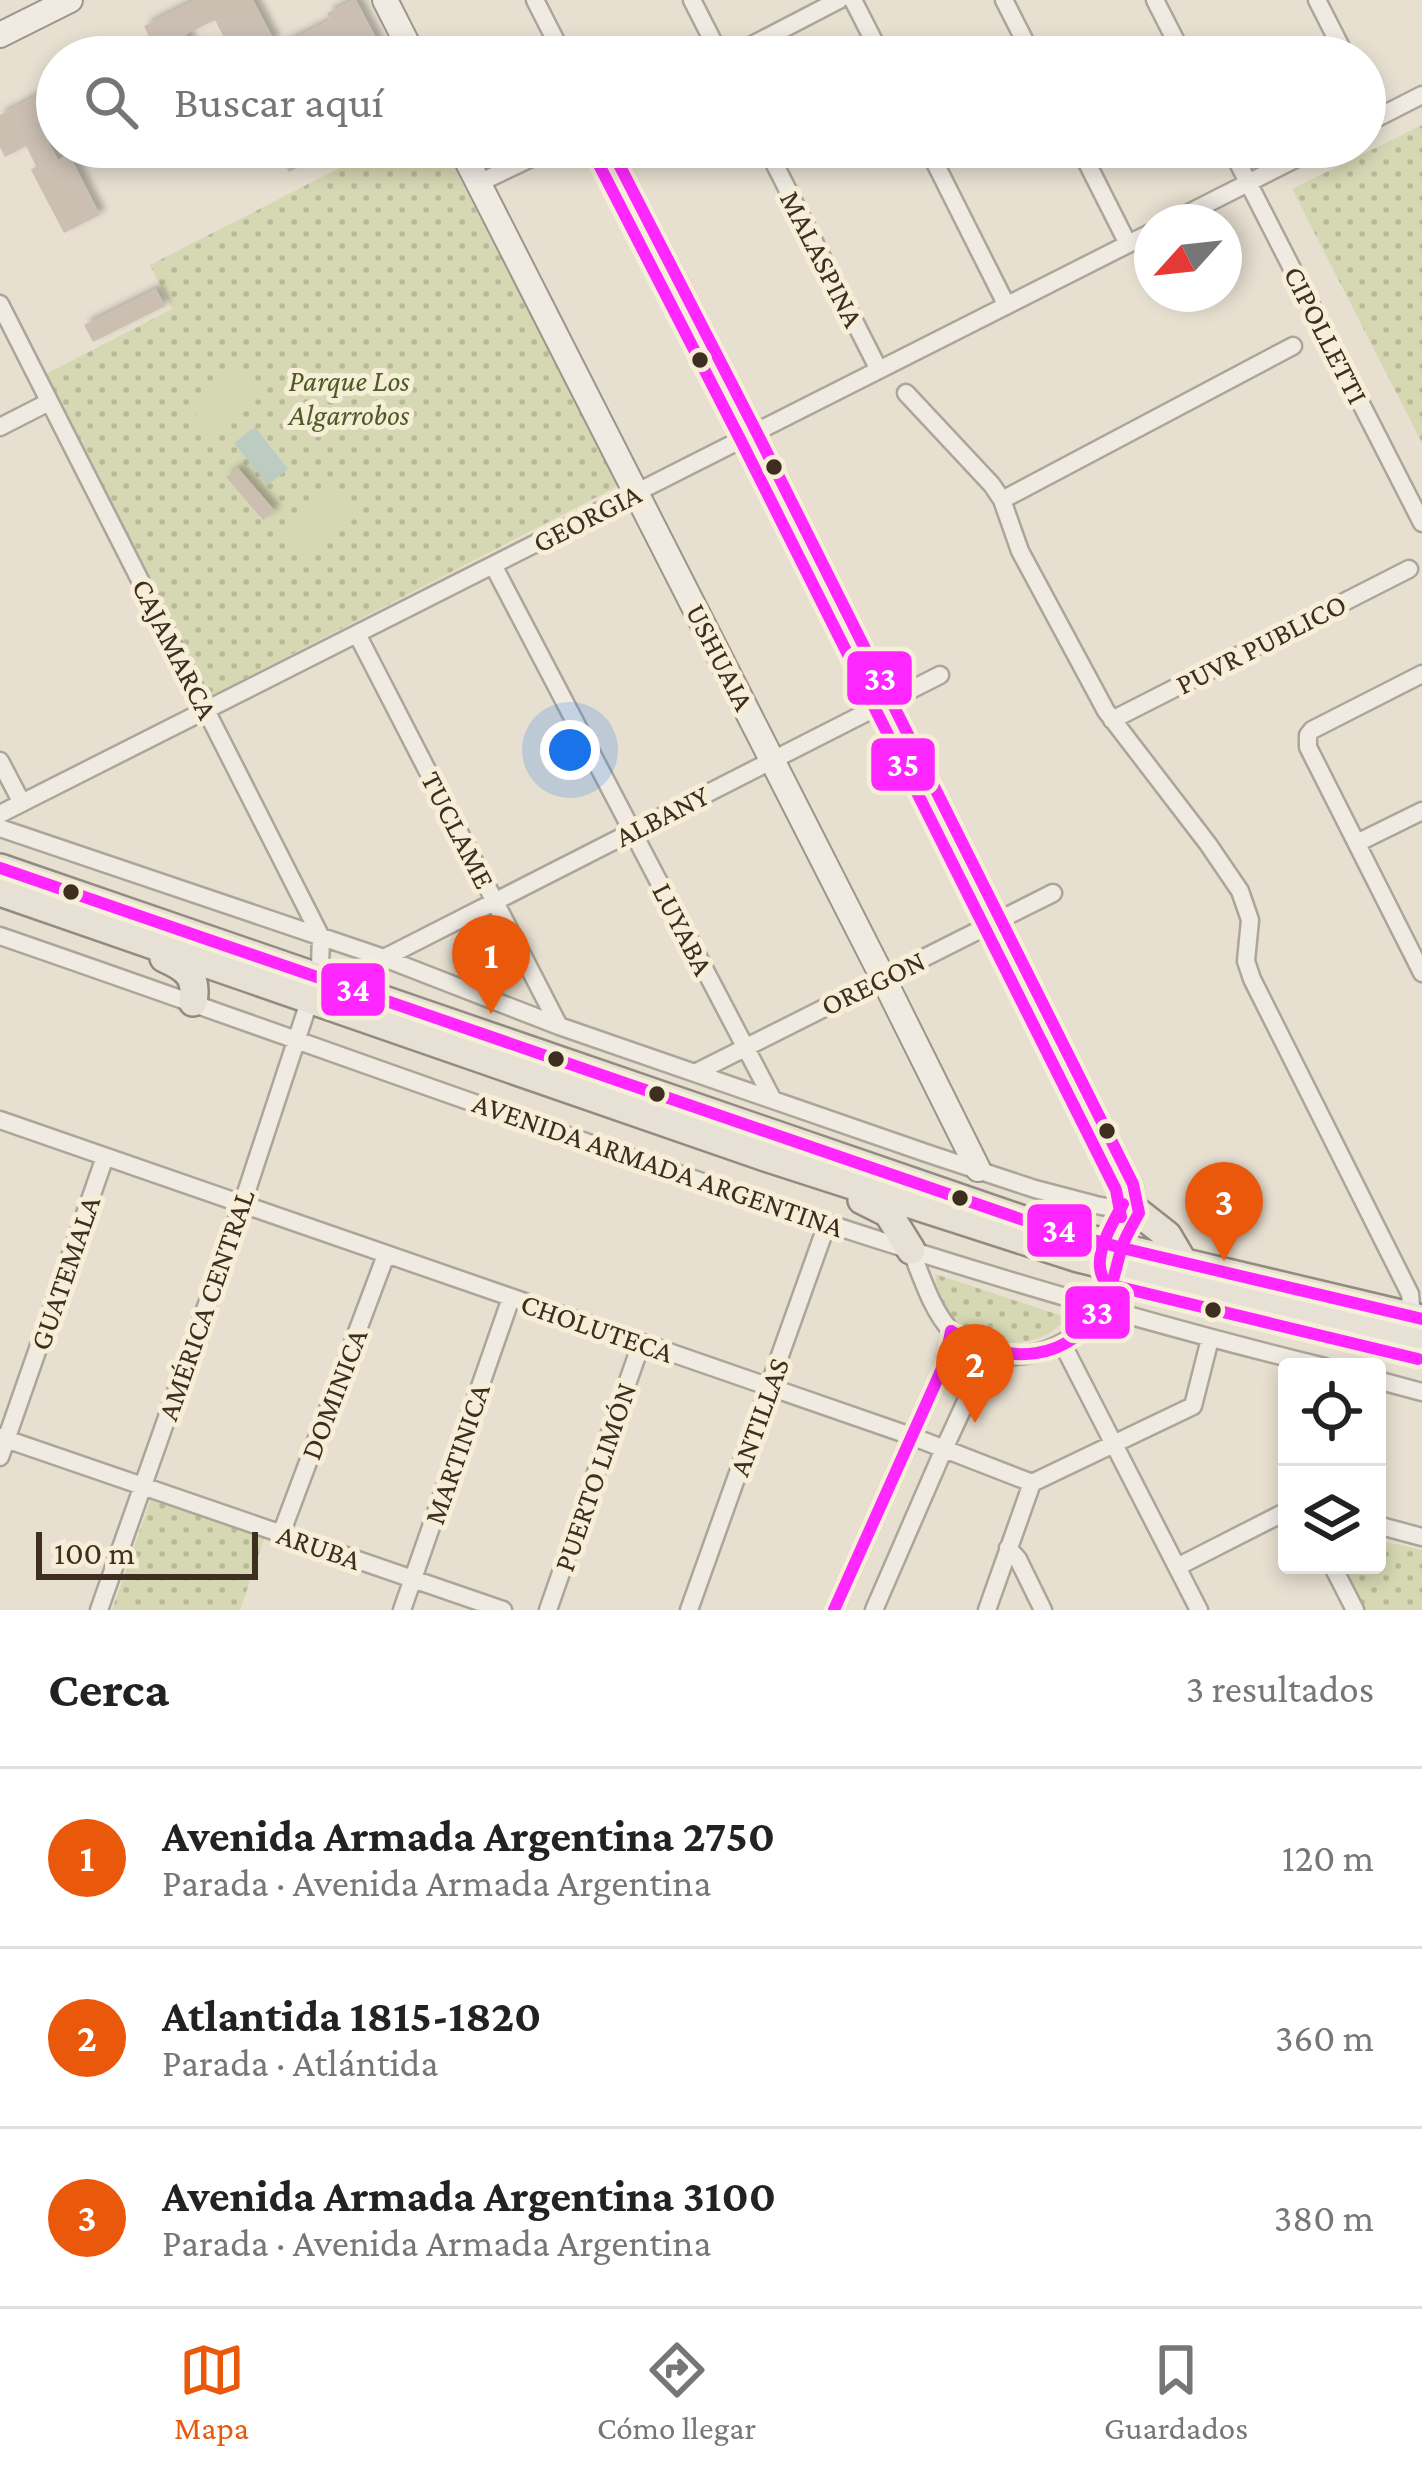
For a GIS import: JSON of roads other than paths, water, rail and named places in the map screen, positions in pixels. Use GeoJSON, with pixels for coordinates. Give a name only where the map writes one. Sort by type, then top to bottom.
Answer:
{"type":"FeatureCollection","features":[{"type":"Feature","properties":{"kind":"main road"},"geometry":{"type":"LineString","coordinates":[[0,35],[37,7],[70,0]]}},
{"type":"Feature","properties":{"kind":"main road"},"geometry":{"type":"LineString","coordinates":[[385,0],[403,36]]}},
{"type":"Feature","properties":{"kind":"main road","name":"USHUAIA"},"geometry":{"type":"LineString","coordinates":[[471,168],[978,1169]]}},
{"type":"Feature","properties":{"kind":"main road","name":"AVENIDA ARMADA ARGENTINA"},"geometry":{"type":"LineString","coordinates":[[0,868],[765,1157],[1119,1258],[1419,1326]]}},
{"type":"Feature","properties":{"kind":"main road","name":"AVENIDA ARMADA ARGENTINA"},"geometry":{"type":"LineString","coordinates":[[0,892],[112,932],[314,988],[865,1167],[1030,1222],[1119,1258],[1183,1262],[1419,1326]]}},
{"type":"Feature","properties":{"kind":"main road"},"geometry":{"type":"LineString","coordinates":[[112,932],[183,967],[194,982],[193,1002]]}},
{"type":"Feature","properties":{"kind":"main road"},"geometry":{"type":"LineString","coordinates":[[765,1157],[881,1208],[911,1250]]}},
{"type":"Feature","properties":{"kind":"main road"},"geometry":{"type":"LineString","coordinates":[[1139,1213],[1167,1235],[1183,1262]]}},
{"type":"Feature","properties":{"kind":"street"},"geometry":{"type":"LineString","coordinates":[[536,0],[554,36]]}},
{"type":"Feature","properties":{"kind":"street"},"geometry":{"type":"LineString","coordinates":[[692,0],[713,36]]}},
{"type":"Feature","properties":{"kind":"street"},"geometry":{"type":"LineString","coordinates":[[767,36],[838,0]]}},
{"type":"Feature","properties":{"kind":"street"},"geometry":{"type":"LineString","coordinates":[[853,0],[871,36]]}},
{"type":"Feature","properties":{"kind":"street"},"geometry":{"type":"LineString","coordinates":[[1004,0],[1022,36]]}},
{"type":"Feature","properties":{"kind":"street"},"geometry":{"type":"LineString","coordinates":[[1155,0],[1173,36]]}},
{"type":"Feature","properties":{"kind":"street"},"geometry":{"type":"LineString","coordinates":[[1317,0],[1335,36]]}},
{"type":"Feature","properties":{"kind":"street"},"geometry":{"type":"LineString","coordinates":[[1386,113],[1422,95]]}},
{"type":"Feature","properties":{"kind":"street"},"geometry":{"type":"LineString","coordinates":[[479,184],[511,168]]}},
{"type":"Feature","properties":{"kind":"street"},"geometry":{"type":"LineString","coordinates":[[621,168],[1133,1184],[1139,1213],[1102,1308],[1062,1343],[1026,1357],[991,1354],[951,1331],[930,1298],[911,1250]]}},
{"type":"Feature","properties":{"kind":"street","name":"MALASPINA"},"geometry":{"type":"LineString","coordinates":[[777,168],[879,370]]}},
{"type":"Feature","properties":{"kind":"street"},"geometry":{"type":"LineString","coordinates":[[938,168],[1006,304]]}},
{"type":"Feature","properties":{"kind":"street"},"geometry":{"type":"LineString","coordinates":[[1090,168],[1128,244]]}},
{"type":"Feature","properties":{"kind":"street","name":"CIPOLLETTI"},"geometry":{"type":"LineString","coordinates":[[1240,168],[1422,523]]}},
{"type":"Feature","properties":{"kind":"street"},"geometry":{"type":"LineString","coordinates":[[1207,204],[1278,168]]}},
{"type":"Feature","properties":{"kind":"street","name":"GEORGIA"},"geometry":{"type":"LineString","coordinates":[[0,814],[1134,241]]}},
{"type":"Feature","properties":{"kind":"street","name":"CAJAMARCA"},"geometry":{"type":"LineString","coordinates":[[0,304],[321,937]]}},
{"type":"Feature","properties":{"kind":"street"},"geometry":{"type":"LineString","coordinates":[[1001,500],[1293,346]]}},
{"type":"Feature","properties":{"kind":"street"},"geometry":{"type":"LineString","coordinates":[[906,393],[992,484],[1020,551],[1112,720],[1240,891],[1250,920],[1246,961],[1252,979],[1410,1294],[1419,1326]]}},
{"type":"Feature","properties":{"kind":"street"},"geometry":{"type":"LineString","coordinates":[[0,427],[50,402]]}},
{"type":"Feature","properties":{"kind":"street","name":"LUYABA"},"geometry":{"type":"LineString","coordinates":[[493,565],[773,1100]]}},
{"type":"Feature","properties":{"kind":"street","name":"PUVR PUBLICO"},"geometry":{"type":"LineString","coordinates":[[1112,720],[1409,569]]}},
{"type":"Feature","properties":{"kind":"street","name":"TUCLAME"},"geometry":{"type":"LineString","coordinates":[[357,634],[559,1026]]}},
{"type":"Feature","properties":{"kind":"street","name":"ALBANY"},"geometry":{"type":"LineString","coordinates":[[384,958],[940,674]]}},
{"type":"Feature","properties":{"kind":"street"},"geometry":{"type":"LineString","coordinates":[[1422,674],[1308,735],[1308,747],[1417,949],[1422,973]]}},
{"type":"Feature","properties":{"kind":"street"},"geometry":{"type":"LineString","coordinates":[[0,761],[22,803]]}},
{"type":"Feature","properties":{"kind":"street"},"geometry":{"type":"LineString","coordinates":[[1357,843],[1422,811]]}},
{"type":"Feature","properties":{"kind":"street"},"geometry":{"type":"LineString","coordinates":[[0,828],[384,958],[559,1026],[1035,1189],[1139,1213]]}},
{"type":"Feature","properties":{"kind":"street","name":"OREGON"},"geometry":{"type":"LineString","coordinates":[[695,1073],[1052,893]]}},
{"type":"Feature","properties":{"kind":"street","name":"AVENIDA ARMADA ARGENTINA"},"geometry":{"type":"LineString","coordinates":[[0,936],[827,1224],[1102,1308],[1288,1358]]}},
{"type":"Feature","properties":{"kind":"street"},"geometry":{"type":"LineString","coordinates":[[314,988],[321,937]]}},
{"type":"Feature","properties":{"kind":"street","name":"AMÉRICA CENTRAL"},"geometry":{"type":"LineString","coordinates":[[99,1610],[314,988]]}},
{"type":"Feature","properties":{"kind":"street","name":"CHOLUTECA"},"geometry":{"type":"LineString","coordinates":[[0,1120],[911,1436],[1032,1483]]}},
{"type":"Feature","properties":{"kind":"street","name":"GUATEMALA"},"geometry":{"type":"LineString","coordinates":[[0,1457],[106,1157]]}},
{"type":"Feature","properties":{"kind":"street","name":"ANTILLAS"},"geometry":{"type":"LineString","coordinates":[[689,1610],[827,1224]]}},
{"type":"Feature","properties":{"kind":"street","name":"DOMINICA"},"geometry":{"type":"LineString","coordinates":[[281,1534],[386,1255]]}},
{"type":"Feature","properties":{"kind":"street","name":"MARTINICA"},"geometry":{"type":"LineString","coordinates":[[402,1610],[511,1298]]}},
{"type":"Feature","properties":{"kind":"street"},"geometry":{"type":"LineString","coordinates":[[834,1610],[947,1355],[951,1331]]}},
{"type":"Feature","properties":{"kind":"street"},"geometry":{"type":"LineString","coordinates":[[987,1610],[1032,1483],[1187,1411],[1197,1398],[1210,1339]]}},
{"type":"Feature","properties":{"kind":"street"},"geometry":{"type":"LineString","coordinates":[[1062,1343],[1199,1610]]}},
{"type":"Feature","properties":{"kind":"street","name":"PUERTO LIMÓN"},"geometry":{"type":"LineString","coordinates":[[548,1610],[641,1344]]}},
{"type":"Feature","properties":{"kind":"street"},"geometry":{"type":"LineString","coordinates":[[874,1610],[991,1354]]}},
{"type":"Feature","properties":{"kind":"street"},"geometry":{"type":"LineString","coordinates":[[1386,1382],[1422,1392]]}},
{"type":"Feature","properties":{"kind":"street","name":"ARUBA"},"geometry":{"type":"LineString","coordinates":[[3,1438],[503,1610]]}},
{"type":"Feature","properties":{"kind":"street"},"geometry":{"type":"LineString","coordinates":[[1178,1567],[1278,1515]]}},
{"type":"Feature","properties":{"kind":"street"},"geometry":{"type":"LineString","coordinates":[[1386,1527],[1422,1537]]}},
{"type":"Feature","properties":{"kind":"street"},"geometry":{"type":"LineString","coordinates":[[1008,1548],[1043,1610]]}},
{"type":"Feature","properties":{"kind":"street"},"geometry":{"type":"LineString","coordinates":[[1337,1574],[1355,1610]]}},
{"type":"Feature","properties":{"kind":"place","name":"Avenida Armada Argentina 2750"},"geometry":{"type":"Point","coordinates":[491,1014]}},
{"type":"Feature","properties":{"kind":"place","name":"Avenida Armada Argentina 3100"},"geometry":{"type":"Point","coordinates":[1224,1261]}},
{"type":"Feature","properties":{"kind":"place","name":"Atlantida 1815-1820"},"geometry":{"type":"Point","coordinates":[975,1423]}},
{"type":"Feature","properties":{"kind":"park label","name":"Parque Los Algarrobos"},"geometry":{"type":"Point","coordinates":[349,398]}}]}
